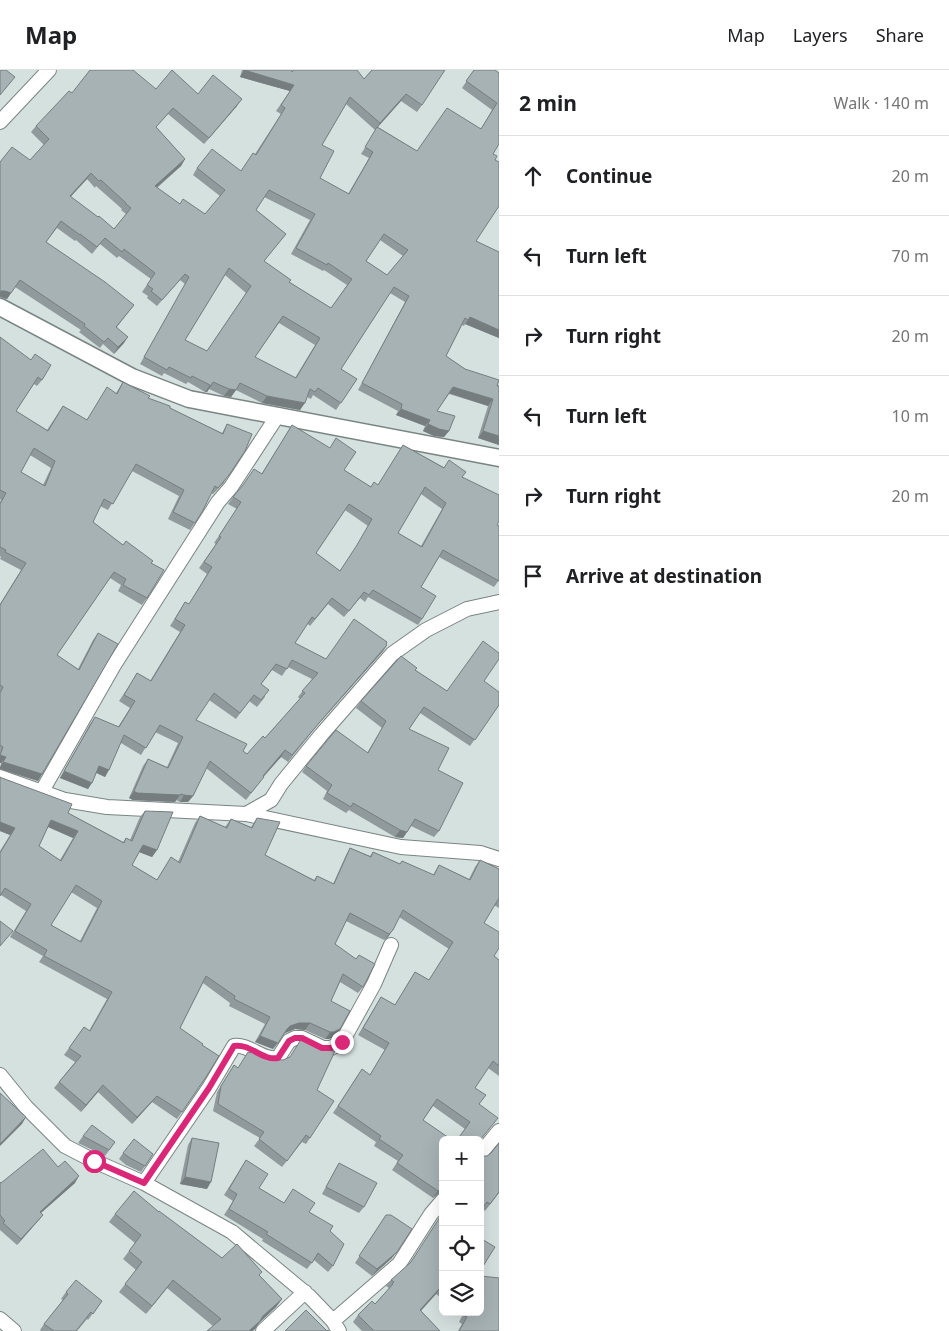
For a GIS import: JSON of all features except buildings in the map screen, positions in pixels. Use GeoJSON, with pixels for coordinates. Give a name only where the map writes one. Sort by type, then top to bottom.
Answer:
{"type":"FeatureCollection","features":[{"type":"Feature","properties":{"kind":"street"},"geometry":{"type":"LineString","coordinates":[[0,122],[49,70]]}},
{"type":"Feature","properties":{"kind":"street"},"geometry":{"type":"LineString","coordinates":[[0,307],[132,378],[189,399],[499,458]]}},
{"type":"Feature","properties":{"kind":"street"},"geometry":{"type":"LineString","coordinates":[[42,791],[114,666],[218,502],[231,486],[278,415]]}},
{"type":"Feature","properties":{"kind":"street"},"geometry":{"type":"LineString","coordinates":[[246,814],[271,800],[321,735],[392,654],[426,630],[467,609],[499,602]]}},
{"type":"Feature","properties":{"kind":"street"},"geometry":{"type":"LineString","coordinates":[[0,777],[65,800],[106,807],[246,814],[401,848],[480,853],[499,859]]}},
{"type":"Feature","properties":{"kind":"street"},"geometry":{"type":"LineString","coordinates":[[144,1183],[209,1088],[234,1046],[240,1045],[274,1059],[278,1058],[289,1041],[295,1038],[302,1038],[322,1048],[331,1048],[342,1042],[374,984],[391,945]]}},
{"type":"Feature","properties":{"kind":"street"},"geometry":{"type":"LineString","coordinates":[[0,1076],[26,1107],[66,1146],[94,1161],[144,1183],[232,1232],[304,1292],[336,1326],[399,1264],[439,1205]]}},
{"type":"Feature","properties":{"kind":"street"},"geometry":{"type":"LineString","coordinates":[[484,1149],[499,1131]]}},
{"type":"Feature","properties":{"kind":"street"},"geometry":{"type":"LineString","coordinates":[[263,1331],[304,1292]]}},
{"type":"Feature","properties":{"kind":"street"},"geometry":{"type":"LineString","coordinates":[[0,1319],[14,1331]]}},
{"type":"Feature","properties":{"kind":"route"},"geometry":{"type":"LineString","coordinates":[[94,1161],[144,1183],[209,1088],[234,1046],[240,1045],[274,1059],[278,1058],[289,1041],[295,1038],[302,1038],[322,1048],[331,1048],[342,1042]]}}]}
